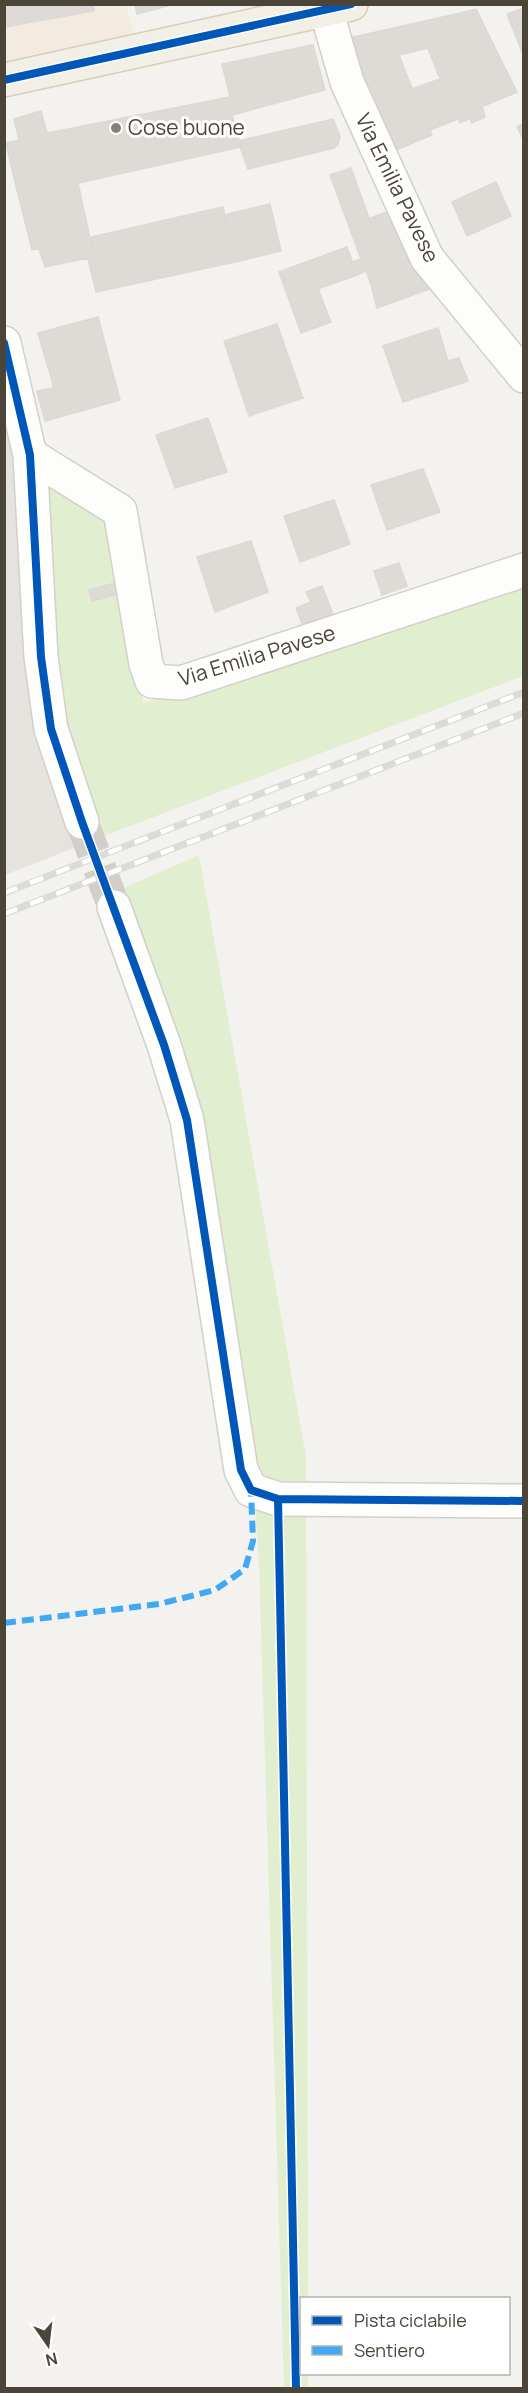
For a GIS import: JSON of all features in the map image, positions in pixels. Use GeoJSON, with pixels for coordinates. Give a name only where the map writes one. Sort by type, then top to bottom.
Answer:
{"type":"FeatureCollection","features":[{"type":"Feature","properties":{"kind":"main road","name":"Via Emilia Pavese"},"geometry":{"type":"LineString","coordinates":[[4,80],[339,7]]}},
{"type":"Feature","properties":{"kind":"street","name":"Via Emilia Pavese"},"geometry":{"type":"LineString","coordinates":[[339,7],[347,82],[427,258],[524,376]]}},
{"type":"Feature","properties":{"kind":"street"},"geometry":{"type":"LineString","coordinates":[[4,343],[30,455],[41,657],[51,729],[82,822]]}},
{"type":"Feature","properties":{"kind":"street","name":"Via Emilia Pavese"},"geometry":{"type":"LineString","coordinates":[[30,455],[120,512],[146,664],[152,681],[181,684],[524,570]]}},
{"type":"Feature","properties":{"kind":"street"},"geometry":{"type":"LineString","coordinates":[[114,907],[164,1044],[187,1120],[241,1470],[251,1490],[278,1499],[524,1501]]}},
{"type":"Feature","properties":{"kind":"shaded area"},"geometry":{"type":"Polygon","coordinates":[[[5,5],[126,5],[137,46],[5,72],[5,5]]]}},
{"type":"Feature","properties":{"kind":"shaded area"},"geometry":{"type":"Polygon","coordinates":[[[4,341],[32,452],[67,715],[104,836],[5,875],[4,341]]]}},
{"type":"Feature","properties":{"kind":"green space"},"geometry":{"type":"Polygon","coordinates":[[[32,452],[115,510],[143,703],[523,582],[523,676],[104,836],[67,715],[32,452]]]}},
{"type":"Feature","properties":{"kind":"green space"},"geometry":{"type":"Polygon","coordinates":[[[199,855],[306,1457],[308,2297],[300,2297],[300,2375],[308,2375],[308,2388],[284,2388],[259,1562],[250,1440],[198,1117],[124,888],[199,855]]]}},
{"type":"Feature","properties":{"kind":"building"},"geometry":{"type":"Polygon","coordinates":[[[4,4],[93,4],[94,11],[4,27],[4,4]]]}},
{"type":"Feature","properties":{"kind":"building"},"geometry":{"type":"Polygon","coordinates":[[[135,4],[175,4],[137,14],[135,4]]]}},
{"type":"Feature","properties":{"kind":"building"},"geometry":{"type":"Polygon","coordinates":[[[524,8],[524,57],[507,14],[524,8]]]}},
{"type":"Feature","properties":{"kind":"building"},"geometry":{"type":"Polygon","coordinates":[[[476,9],[501,60],[489,67],[493,74],[475,80],[485,117],[472,123],[470,118],[460,123],[443,85],[474,77],[452,15],[476,9]]]}},
{"type":"Feature","properties":{"kind":"building"},"geometry":{"type":"Polygon","coordinates":[[[452,15],[474,77],[443,85],[458,119],[430,130],[412,89],[440,79],[428,48],[399,55],[407,76],[368,93],[349,38],[452,15]]]}},
{"type":"Feature","properties":{"kind":"building"},"geometry":{"type":"Polygon","coordinates":[[[313,45],[325,90],[232,115],[241,147],[78,183],[94,257],[45,267],[39,249],[32,250],[12,170],[53,162],[47,133],[230,97],[222,64],[313,45]]]}},
{"type":"Feature","properties":{"kind":"building"},"geometry":{"type":"Polygon","coordinates":[[[501,60],[517,92],[484,106],[475,80],[493,74],[489,67],[501,60]]]}},
{"type":"Feature","properties":{"kind":"building"},"geometry":{"type":"Polygon","coordinates":[[[407,76],[432,135],[391,152],[366,94],[407,76]]]}},
{"type":"Feature","properties":{"kind":"building"},"geometry":{"type":"Polygon","coordinates":[[[41,111],[47,133],[19,140],[14,119],[41,111]]]}},
{"type":"Feature","properties":{"kind":"building"},"geometry":{"type":"Polygon","coordinates":[[[333,119],[340,136],[334,148],[248,169],[238,141],[333,119]]]}},
{"type":"Feature","properties":{"kind":"building"},"geometry":{"type":"Polygon","coordinates":[[[524,124],[524,141],[517,127],[524,124]]]}},
{"type":"Feature","properties":{"kind":"building"},"geometry":{"type":"Polygon","coordinates":[[[47,133],[53,162],[12,170],[6,143],[47,133]]]}},
{"type":"Feature","properties":{"kind":"building"},"geometry":{"type":"Polygon","coordinates":[[[351,168],[369,218],[365,220],[377,253],[361,259],[330,175],[351,168]]]}},
{"type":"Feature","properties":{"kind":"building"},"geometry":{"type":"Polygon","coordinates":[[[496,182],[511,216],[467,236],[452,202],[496,182]]]}},
{"type":"Feature","properties":{"kind":"building"},"geometry":{"type":"Polygon","coordinates":[[[270,204],[281,251],[235,262],[224,215],[270,204]]]}},
{"type":"Feature","properties":{"kind":"building"},"geometry":{"type":"Polygon","coordinates":[[[223,207],[235,262],[96,292],[88,258],[94,257],[91,237],[223,207]]]}},
{"type":"Feature","properties":{"kind":"building"},"geometry":{"type":"Polygon","coordinates":[[[398,208],[420,270],[372,288],[366,271],[357,275],[352,262],[377,253],[365,220],[398,208]]]}},
{"type":"Feature","properties":{"kind":"building"},"geometry":{"type":"Polygon","coordinates":[[[347,247],[357,275],[318,289],[331,322],[301,333],[279,272],[347,247]]]}},
{"type":"Feature","properties":{"kind":"building"},"geometry":{"type":"Polygon","coordinates":[[[420,270],[438,286],[377,308],[372,288],[420,270]]]}},
{"type":"Feature","properties":{"kind":"building"},"geometry":{"type":"Polygon","coordinates":[[[98,317],[120,400],[45,421],[37,391],[54,388],[38,333],[98,317]]]}},
{"type":"Feature","properties":{"kind":"building"},"geometry":{"type":"Polygon","coordinates":[[[277,324],[303,398],[249,416],[224,341],[277,324]]]}},
{"type":"Feature","properties":{"kind":"building"},"geometry":{"type":"Polygon","coordinates":[[[438,328],[448,361],[459,358],[468,381],[403,402],[383,346],[438,328]]]}},
{"type":"Feature","properties":{"kind":"building"},"geometry":{"type":"Polygon","coordinates":[[[208,418],[227,472],[175,488],[156,435],[208,418]]]}},
{"type":"Feature","properties":{"kind":"building"},"geometry":{"type":"Polygon","coordinates":[[[423,469],[440,512],[387,530],[371,485],[423,469]]]}},
{"type":"Feature","properties":{"kind":"building"},"geometry":{"type":"Polygon","coordinates":[[[334,500],[350,544],[300,562],[284,516],[334,500]]]}},
{"type":"Feature","properties":{"kind":"building"},"geometry":{"type":"Polygon","coordinates":[[[251,541],[268,592],[215,612],[197,557],[251,541]]]}},
{"type":"Feature","properties":{"kind":"building"},"geometry":{"type":"Polygon","coordinates":[[[399,563],[407,586],[382,595],[374,571],[399,563]]]}},
{"type":"Feature","properties":{"kind":"building"},"geometry":{"type":"Polygon","coordinates":[[[115,583],[118,594],[92,601],[89,590],[115,583]]]}},
{"type":"Feature","properties":{"kind":"building"},"geometry":{"type":"Polygon","coordinates":[[[322,586],[333,614],[303,626],[296,608],[311,602],[306,592],[322,586]]]}},
{"type":"Feature","properties":{"kind":"tunnel"},"geometry":{"type":"LineString","coordinates":[[82,822],[114,907]]}},
{"type":"Feature","properties":{"kind":"railway"},"geometry":{"type":"LineString","coordinates":[[4,893],[524,692]]}},
{"type":"Feature","properties":{"kind":"railway"},"geometry":{"type":"LineString","coordinates":[[4,914],[524,713]]}},
{"type":"Feature","properties":{"kind":"marked path"},"geometry":{"type":"LineString","coordinates":[[4,1623],[159,1604],[215,1590],[245,1569],[253,1541],[251,1490]]}},
{"type":"Feature","properties":{"kind":"cycle path"},"geometry":{"type":"LineString","coordinates":[[4,80],[351,4]]}},
{"type":"Feature","properties":{"kind":"cycle path"},"geometry":{"type":"LineString","coordinates":[[4,343],[30,455],[41,657],[51,729],[82,822],[164,1045],[187,1120],[241,1470],[251,1490],[278,1499],[524,1501]]}},
{"type":"Feature","properties":{"kind":"cycle path"},"geometry":{"type":"LineString","coordinates":[[278,1499],[296,2388]]}},
{"type":"Feature","properties":{"kind":"place","name":"Cose buone"},"geometry":{"type":"Point","coordinates":[116,128]}}]}
